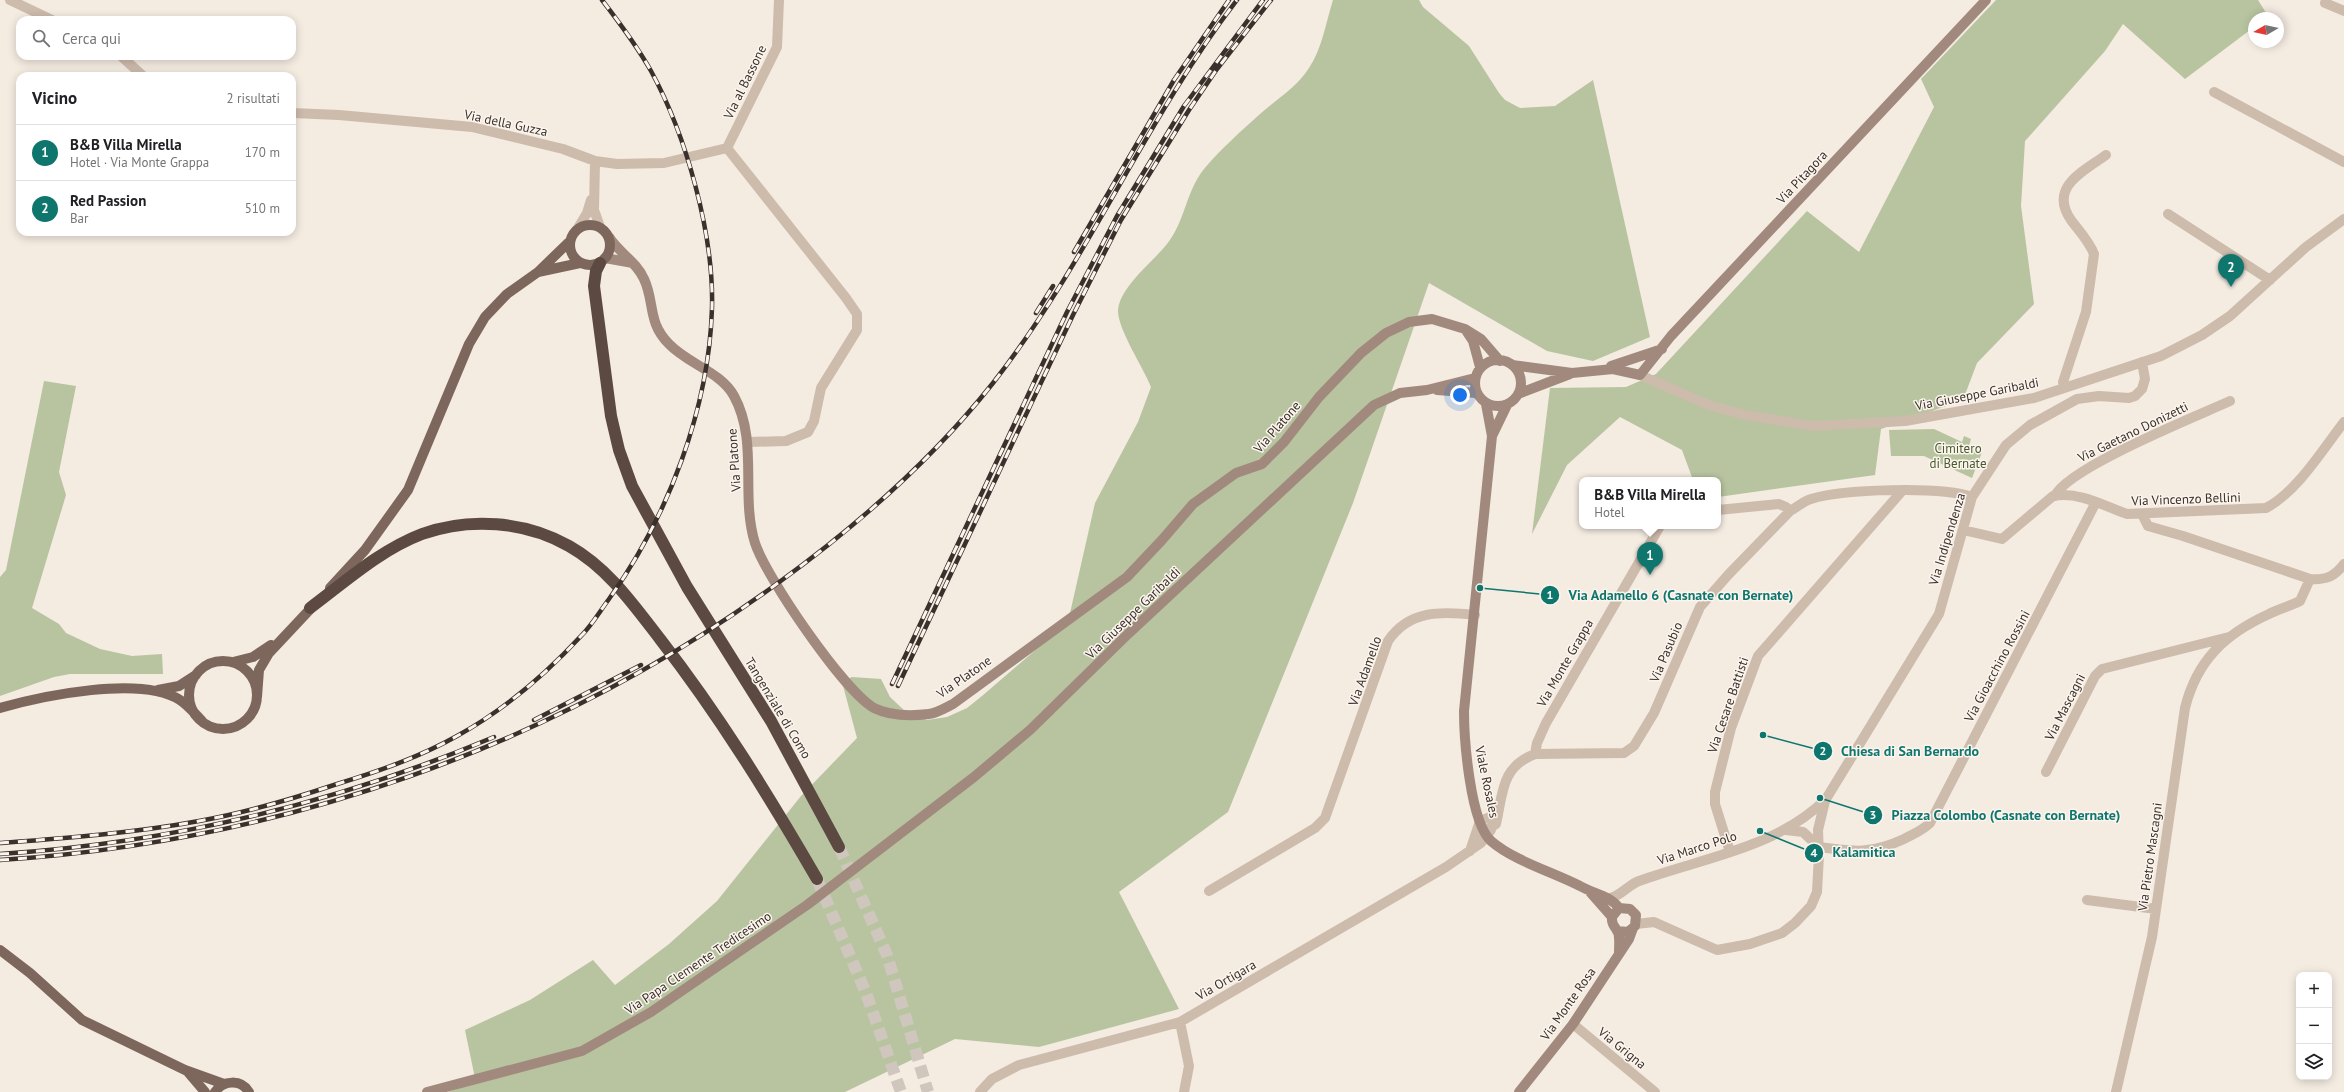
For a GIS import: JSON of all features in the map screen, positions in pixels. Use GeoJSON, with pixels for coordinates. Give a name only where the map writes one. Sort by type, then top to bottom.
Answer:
{"type":"FeatureCollection","features":[{"type":"Feature","properties":{"kind":"highway","name":"Tangenziale di Como"},"geometry":{"type":"LineString","coordinates":[[602,260],[596,271],[594,286],[611,416],[619,450],[632,486],[687,587],[771,720],[839,847]]}},
{"type":"Feature","properties":{"kind":"highway"},"geometry":{"type":"LineString","coordinates":[[310,608],[375,559],[421,535],[456,526],[511,525],[555,539],[587,559],[607,574],[625,593],[696,685],[793,837],[817,879]]}},
{"type":"Feature","properties":{"kind":"main road"},"geometry":{"type":"LineString","coordinates":[[141,690],[166,694],[180,700],[202,721],[221,729],[242,724],[252,712],[257,697],[259,670],[280,639],[365,550],[408,490],[469,344],[485,317],[507,294],[538,272],[569,242],[571,236],[578,228],[589,224],[600,227],[609,237],[610,248],[602,260],[590,265],[580,263],[538,272]]}},
{"type":"Feature","properties":{"kind":"main road"},"geometry":{"type":"LineString","coordinates":[[569,242],[571,254],[580,263]]}},
{"type":"Feature","properties":{"kind":"main road"},"geometry":{"type":"LineString","coordinates":[[0,708],[78,691],[165,689],[179,686],[213,663],[233,662],[253,657],[280,639]]}},
{"type":"Feature","properties":{"kind":"main road"},"geometry":{"type":"LineString","coordinates":[[233,662],[248,672],[255,684],[257,697]]}},
{"type":"Feature","properties":{"kind":"main road"},"geometry":{"type":"LineString","coordinates":[[197,674],[192,683],[191,703],[202,721]]}},
{"type":"Feature","properties":{"kind":"main road"},"geometry":{"type":"LineString","coordinates":[[0,950],[30,973],[82,1020],[186,1070],[224,1084]]}},
{"type":"Feature","properties":{"kind":"main road"},"geometry":{"type":"LineString","coordinates":[[186,1070],[198,1082],[205,1092]]}},
{"type":"Feature","properties":{"kind":"main road"},"geometry":{"type":"LineString","coordinates":[[215,1092],[224,1084],[231,1082],[241,1084],[249,1092]]}},
{"type":"Feature","properties":{"kind":"street"},"geometry":{"type":"LineString","coordinates":[[10,0],[44,16]]}},
{"type":"Feature","properties":{"kind":"street","name":"Via al Bassone"},"geometry":{"type":"LineString","coordinates":[[722,149],[777,47],[779,0]]}},
{"type":"Feature","properties":{"kind":"street","name":"Via Pitagora"},"geometry":{"type":"LineString","coordinates":[[1640,375],[1664,348],[1671,336],[1986,0]]}},
{"type":"Feature","properties":{"kind":"street"},"geometry":{"type":"LineString","coordinates":[[2325,3],[2344,11]]}},
{"type":"Feature","properties":{"kind":"street"},"geometry":{"type":"LineString","coordinates":[[125,60],[139,72]]}},
{"type":"Feature","properties":{"kind":"street"},"geometry":{"type":"LineString","coordinates":[[2214,92],[2344,162]]}},
{"type":"Feature","properties":{"kind":"street","name":"Via della Guzza"},"geometry":{"type":"LineString","coordinates":[[296,113],[339,115],[472,127],[562,150],[596,161],[617,164],[664,163],[722,149]]}},
{"type":"Feature","properties":{"kind":"street"},"geometry":{"type":"LineString","coordinates":[[722,149],[846,298],[858,318],[857,330],[821,388],[814,421],[808,432],[786,441],[748,442]]}},
{"type":"Feature","properties":{"kind":"street"},"geometry":{"type":"LineString","coordinates":[[2064,388],[2063,382],[2086,312],[2094,254],[2066,211],[2064,192],[2069,181],[2106,155]]}},
{"type":"Feature","properties":{"kind":"street"},"geometry":{"type":"LineString","coordinates":[[596,161],[593,192],[594,210],[600,227]]}},
{"type":"Feature","properties":{"kind":"street"},"geometry":{"type":"LineString","coordinates":[[578,228],[587,213],[593,192]]}},
{"type":"Feature","properties":{"kind":"street"},"geometry":{"type":"LineString","coordinates":[[2168,214],[2270,280]]}},
{"type":"Feature","properties":{"kind":"street","name":"Via Giuseppe Garibaldi"},"geometry":{"type":"LineString","coordinates":[[1512,365],[1572,373],[1598,370],[1627,371],[1640,375],[1711,406],[1746,415],[1813,426],[1905,421],[2034,398],[2142,362],[2180,347],[2221,323],[2306,247],[2344,219]]}},
{"type":"Feature","properties":{"kind":"street","name":"Via Platone"},"geometry":{"type":"LineString","coordinates":[[609,237],[619,251],[635,264],[645,280],[656,329],[669,344],[685,358],[718,378],[734,396],[745,422],[748,442],[751,525],[755,544],[764,563],[788,603],[838,673],[855,692],[874,708],[896,715],[930,714],[953,704],[1127,577],[1193,504],[1236,473],[1262,464],[1284,442],[1319,397],[1361,353],[1386,333],[1409,322],[1432,319],[1465,329],[1481,339],[1500,360]]}},
{"type":"Feature","properties":{"kind":"street"},"geometry":{"type":"LineString","coordinates":[[602,260],[635,264]]}},
{"type":"Feature","properties":{"kind":"street"},"geometry":{"type":"LineString","coordinates":[[1465,329],[1473,341],[1480,367]]}},
{"type":"Feature","properties":{"kind":"street"},"geometry":{"type":"LineString","coordinates":[[1598,370],[1627,362],[1664,348]]}},
{"type":"Feature","properties":{"kind":"street"},"geometry":{"type":"LineString","coordinates":[[1492,436],[1507,405],[1518,394],[1521,379],[1512,365],[1500,360],[1487,362],[1480,367],[1475,378],[1476,393],[1486,404],[1496,407],[1507,405]]}},
{"type":"Feature","properties":{"kind":"street","name":"Via Indipendenza"},"geometry":{"type":"LineString","coordinates":[[1826,799],[1938,614],[1972,497],[2006,445],[2030,425],[2077,399],[2099,396],[2129,398],[2136,396],[2142,389],[2145,379],[2142,362]]}},
{"type":"Feature","properties":{"kind":"street","name":"Via Giuseppe Garibaldi"},"geometry":{"type":"LineString","coordinates":[[1518,394],[1572,373]]}},
{"type":"Feature","properties":{"kind":"street","name":"Via Giuseppe Garibaldi"},"geometry":{"type":"LineString","coordinates":[[857,866],[922,818],[1030,730],[1128,634],[1374,405],[1400,393],[1428,390],[1475,378]]}},
{"type":"Feature","properties":{"kind":"street","name":"Via Giuseppe Garibaldi"},"geometry":{"type":"LineString","coordinates":[[1428,390],[1476,393]]}},
{"type":"Feature","properties":{"kind":"street","name":"Via Gaetano Donizetti"},"geometry":{"type":"LineString","coordinates":[[2054,496],[2063,483],[2088,467],[2230,401]]}},
{"type":"Feature","properties":{"kind":"street"},"geometry":{"type":"LineString","coordinates":[[1475,616],[1492,436],[1486,404]]}},
{"type":"Feature","properties":{"kind":"street","name":"Via Vincenzo Bellini"},"geometry":{"type":"LineString","coordinates":[[2054,496],[2075,497],[2096,502],[2127,514],[2266,508],[2280,499],[2302,476],[2344,422]]}},
{"type":"Feature","properties":{"kind":"street"},"geometry":{"type":"LineString","coordinates":[[1878,491],[1882,501],[1882,514]]}},
{"type":"Feature","properties":{"kind":"street","name":"Via Pasubio"},"geometry":{"type":"LineString","coordinates":[[1489,832],[1496,824],[1497,814],[1509,773],[1516,764],[1535,754],[1624,753],[1634,746],[1654,713],[1700,607],[1728,575],[1790,511],[1813,498],[1878,491],[1943,492],[1972,497]]}},
{"type":"Feature","properties":{"kind":"street","name":"Via Cesare Battisti"},"geometry":{"type":"LineString","coordinates":[[1730,852],[1715,804],[1714,792],[1731,728],[1758,656],[1902,491]]}},
{"type":"Feature","properties":{"kind":"street"},"geometry":{"type":"LineString","coordinates":[[1963,530],[2002,539],[2054,496]]}},
{"type":"Feature","properties":{"kind":"street","name":"Via Gioacchino Rossini"},"geometry":{"type":"LineString","coordinates":[[1819,847],[1868,852],[1888,847],[1924,828],[1936,811],[2096,502]]}},
{"type":"Feature","properties":{"kind":"street"},"geometry":{"type":"LineString","coordinates":[[1721,510],[1779,504],[1786,506],[1790,511]]}},
{"type":"Feature","properties":{"kind":"street"},"geometry":{"type":"LineString","coordinates":[[2142,514],[2145,523],[2152,528],[2183,536],[2310,579],[2328,579],[2337,573],[2344,564]]}},
{"type":"Feature","properties":{"kind":"street","name":"Via Monte Grappa"},"geometry":{"type":"LineString","coordinates":[[1535,754],[1537,743],[1546,723],[1658,529]]}},
{"type":"Feature","properties":{"kind":"street"},"geometry":{"type":"LineString","coordinates":[[2229,637],[2244,627],[2300,601],[2310,579]]}},
{"type":"Feature","properties":{"kind":"street","name":"Via Adamello"},"geometry":{"type":"LineString","coordinates":[[1209,890],[1315,828],[1325,818],[1388,642],[1399,628],[1424,614],[1450,612],[1475,616]]}},
{"type":"Feature","properties":{"kind":"street","name":"Viale Rosales"},"geometry":{"type":"LineString","coordinates":[[1475,616],[1464,711],[1464,732],[1470,781],[1480,821],[1502,849],[1590,892],[1614,896]]}},
{"type":"Feature","properties":{"kind":"street","name":"Via Mascagni"},"geometry":{"type":"LineString","coordinates":[[2046,772],[2095,676],[2102,669],[2229,637]]}},
{"type":"Feature","properties":{"kind":"street","name":"Via Pietro Mascagni"},"geometry":{"type":"LineString","coordinates":[[2116,1092],[2147,962],[2185,708],[2190,687],[2204,662],[2229,637]]}},
{"type":"Feature","properties":{"kind":"street"},"geometry":{"type":"LineString","coordinates":[[2186,647],[2198,653],[2204,662]]}},
{"type":"Feature","properties":{"kind":"street"},"geometry":{"type":"LineString","coordinates":[[1620,908],[1612,917],[1612,925],[1617,930],[1624,932],[1635,926],[1654,922],[1717,950],[1725,950],[1767,939],[1782,933],[1795,923],[1811,906],[1817,892],[1819,847],[1818,830],[1826,799]]}},
{"type":"Feature","properties":{"kind":"street","name":"Via Marco Polo"},"geometry":{"type":"LineString","coordinates":[[1614,896],[1637,882],[1730,852],[1786,830],[1802,821],[1826,799]]}},
{"type":"Feature","properties":{"kind":"street"},"geometry":{"type":"LineString","coordinates":[[1470,851],[1480,821],[1497,814]]}},
{"type":"Feature","properties":{"kind":"street"},"geometry":{"type":"LineString","coordinates":[[1786,830],[1803,832],[1819,847]]}},
{"type":"Feature","properties":{"kind":"street","name":"Via Ortigara"},"geometry":{"type":"LineString","coordinates":[[980,1092],[992,1079],[1019,1065],[1180,1022],[1428,877],[1470,851],[1489,832]]}},
{"type":"Feature","properties":{"kind":"street","name":"Via Papa Clemente Tredicesimo"},"geometry":{"type":"LineString","coordinates":[[427,1092],[582,1051],[652,1012],[807,905],[857,866]]}},
{"type":"Feature","properties":{"kind":"street","name":"Viale Rosales"},"geometry":{"type":"LineString","coordinates":[[1590,892],[1612,917]]}},
{"type":"Feature","properties":{"kind":"street"},"geometry":{"type":"LineString","coordinates":[[1614,896],[1620,908]]}},
{"type":"Feature","properties":{"kind":"street"},"geometry":{"type":"LineString","coordinates":[[2087,900],[2156,909]]}},
{"type":"Feature","properties":{"kind":"street"},"geometry":{"type":"LineString","coordinates":[[1620,908],[1633,911],[1635,926]]}},
{"type":"Feature","properties":{"kind":"street","name":"Via Monte Rosa"},"geometry":{"type":"LineString","coordinates":[[1519,1092],[1573,1024],[1629,939],[1635,926]]}},
{"type":"Feature","properties":{"kind":"street"},"geometry":{"type":"LineString","coordinates":[[1617,930],[1619,953]]}},
{"type":"Feature","properties":{"kind":"street"},"geometry":{"type":"LineString","coordinates":[[1180,1022],[1189,1066],[1184,1092]]}},
{"type":"Feature","properties":{"kind":"street","name":"Via Grigna"},"geometry":{"type":"LineString","coordinates":[[1573,1024],[1655,1092]]}},
{"type":"Feature","properties":{"kind":"green space"},"geometry":{"type":"Polygon","coordinates":[[[1333,0],[1419,0],[1423,7],[1469,46],[1505,100],[1520,108],[1555,106],[1593,80],[1650,337],[1593,361],[1547,351],[1429,283],[1353,503],[1228,812],[1119,892],[1179,1009],[1039,1047],[955,1039],[845,1092],[447,1092],[476,1083],[465,1030],[530,1000],[593,960],[615,985],[669,944],[717,901],[801,796],[857,738],[842,682],[852,677],[881,679],[890,697],[907,713],[927,720],[947,717],[967,708],[1068,622],[1095,503],[1138,422],[1151,387],[1122,329],[1118,312],[1120,303],[1124,294],[1137,276],[1161,251],[1173,235],[1193,187],[1204,169],[1238,134],[1293,87],[1309,68],[1320,44],[1333,0]]]}},
{"type":"Feature","properties":{"kind":"green space"},"geometry":{"type":"Polygon","coordinates":[[[1996,0],[2258,0],[2266,12],[2248,12],[2248,32],[2185,79],[2123,24],[2105,51],[2025,141],[2021,206],[2034,304],[1977,363],[1963,400],[1881,429],[1875,475],[1721,497],[1721,477],[1692,477],[1682,450],[1620,417],[1567,465],[1532,534],[1550,388],[1626,387],[1656,374],[1807,211],[1859,252],[1934,107],[1921,79],[1996,0]]]}},
{"type":"Feature","properties":{"kind":"green space"},"geometry":{"type":"Polygon","coordinates":[[[44,381],[76,386],[59,472],[66,495],[32,608],[59,624],[66,633],[100,649],[132,656],[162,654],[163,674],[70,674],[54,677],[0,696],[0,577],[6,570],[44,381]]]}},
{"type":"Feature","properties":{"kind":"green space","name":"Cimitero di Bernate"},"geometry":{"type":"Polygon","coordinates":[[[1934,429],[1962,442],[1964,436],[1971,439],[1969,446],[1982,452],[1972,478],[1924,456],[1891,456],[1889,430],[1934,429]]]}},
{"type":"Feature","properties":{"kind":"tunnel"},"geometry":{"type":"LineString","coordinates":[[839,847],[887,955],[928,1092]]}},
{"type":"Feature","properties":{"kind":"tunnel"},"geometry":{"type":"LineString","coordinates":[[817,879],[866,993],[901,1092]]}},
{"type":"Feature","properties":{"kind":"railway"},"geometry":{"type":"LineString","coordinates":[[0,843],[125,832],[216,818],[283,801],[397,764],[442,744],[491,715],[538,678],[585,632],[596,618],[630,567],[650,533],[667,498],[682,461],[694,423],[703,385],[709,346],[712,308],[711,279],[703,217],[676,125],[664,97],[646,62],[628,34],[602,0]]}},
{"type":"Feature","properties":{"kind":"railway"},"geometry":{"type":"LineString","coordinates":[[1074,252],[1174,80],[1229,0]]}},
{"type":"Feature","properties":{"kind":"railway"},"geometry":{"type":"LineString","coordinates":[[0,860],[104,850],[207,832],[309,808],[409,777],[506,738],[600,693],[691,642],[778,583],[837,538],[893,490],[945,439],[993,383],[1027,337],[1058,289],[1173,94],[1204,46],[1237,0]]}},
{"type":"Feature","properties":{"kind":"railway"},"geometry":{"type":"LineString","coordinates":[[892,684],[1067,312],[1117,216],[1184,106],[1263,0]]}},
{"type":"Feature","properties":{"kind":"railway"},"geometry":{"type":"LineString","coordinates":[[898,686],[1073,315],[1121,220],[1189,110],[1217,69],[1271,0]]}},
{"type":"Feature","properties":{"kind":"railway"},"geometry":{"type":"LineString","coordinates":[[1036,313],[1053,286]]}},
{"type":"Feature","properties":{"kind":"railway"},"geometry":{"type":"LineString","coordinates":[[534,720],[641,665]]}},
{"type":"Feature","properties":{"kind":"railway"},"geometry":{"type":"LineString","coordinates":[[0,854],[64,849],[127,840],[190,830],[252,816],[314,800],[374,782],[435,761],[494,737]]}},
{"type":"Feature","properties":{"kind":"place","name":"Red Passion"},"geometry":{"type":"Point","coordinates":[2231,287]}},
{"type":"Feature","properties":{"kind":"place","name":"B&B Villa Mirella"},"geometry":{"type":"Point","coordinates":[1650,575]}},
{"type":"Feature","properties":{"kind":"place","name":"Via Adamello 6 (Casnate con Bernate)"},"geometry":{"type":"Point","coordinates":[1480,588]}},
{"type":"Feature","properties":{"kind":"place","name":"Chiesa di San Bernardo"},"geometry":{"type":"Point","coordinates":[1763,735]}},
{"type":"Feature","properties":{"kind":"place","name":"Piazza Colombo (Casnate con Bernate)"},"geometry":{"type":"Point","coordinates":[1820,798]}},
{"type":"Feature","properties":{"kind":"place","name":"Kalamitica"},"geometry":{"type":"Point","coordinates":[1760,831]}}]}
